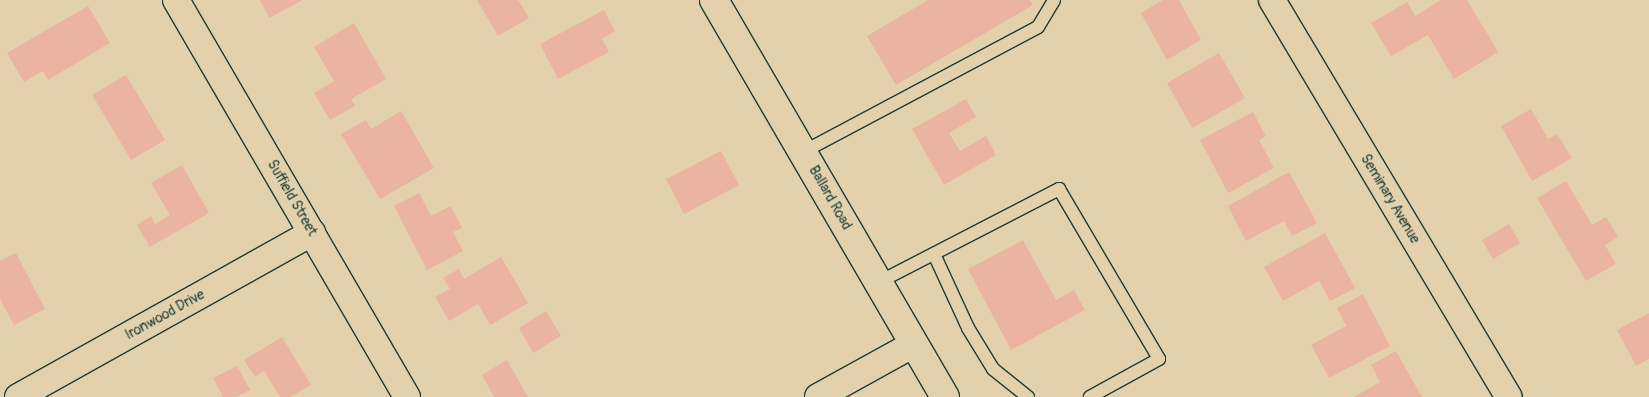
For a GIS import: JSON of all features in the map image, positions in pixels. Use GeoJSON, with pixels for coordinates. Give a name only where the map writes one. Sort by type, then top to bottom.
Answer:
{"type":"FeatureCollection","features":[{"type":"Feature","properties":{"kind":"street","name":"Suffield Street"},"geometry":{"type":"LineString","coordinates":[[176,0],[407,397]]}},
{"type":"Feature","properties":{"kind":"street","name":"Ballard Road"},"geometry":{"type":"LineString","coordinates":[[714,0],[945,397]]}},
{"type":"Feature","properties":{"kind":"street","name":"Seminary Avenue"},"geometry":{"type":"LineString","coordinates":[[1272,0],[1509,397]]}},
{"type":"Feature","properties":{"kind":"street","name":"Ironwood Drive"},"geometry":{"type":"LineString","coordinates":[[18,397],[312,233]]}},
{"type":"Feature","properties":{"kind":"street"},"geometry":{"type":"LineString","coordinates":[[818,397],[914,344]]}},
{"type":"Feature","properties":{"kind":"lane"},"geometry":{"type":"LineString","coordinates":[[803,152],[1038,27],[1054,0]]}},
{"type":"Feature","properties":{"kind":"lane"},"geometry":{"type":"LineString","coordinates":[[879,282],[1059,189],[1159,359],[1090,397]]}},
{"type":"Feature","properties":{"kind":"lane"},"geometry":{"type":"LineString","coordinates":[[934,254],[968,328],[993,369],[1028,397]]}},
{"type":"Feature","properties":{"kind":"building"},"geometry":{"type":"Polygon","coordinates":[[[260,0],[303,0],[269,18],[260,0]]]}},
{"type":"Feature","properties":{"kind":"building"},"geometry":{"type":"Polygon","coordinates":[[[477,0],[518,0],[529,18],[498,36],[477,0]]]}},
{"type":"Feature","properties":{"kind":"building"},"geometry":{"type":"Polygon","coordinates":[[[928,0],[1030,0],[1033,5],[896,85],[867,36],[928,0]]]}},
{"type":"Feature","properties":{"kind":"building"},"geometry":{"type":"Polygon","coordinates":[[[1163,0],[1179,0],[1201,40],[1167,60],[1141,13],[1163,0]]]}},
{"type":"Feature","properties":{"kind":"building"},"geometry":{"type":"Polygon","coordinates":[[[1441,0],[1467,0],[1498,52],[1454,79],[1428,35],[1391,56],[1371,23],[1407,2],[1415,16],[1441,0]]]}},
{"type":"Feature","properties":{"kind":"building"},"geometry":{"type":"Polygon","coordinates":[[[88,6],[110,43],[48,80],[43,71],[24,82],[7,53],[88,6]]]}},
{"type":"Feature","properties":{"kind":"building"},"geometry":{"type":"Polygon","coordinates":[[[604,10],[615,31],[602,39],[609,52],[558,79],[540,44],[604,10]]]}},
{"type":"Feature","properties":{"kind":"building"},"geometry":{"type":"Polygon","coordinates":[[[354,23],[386,79],[351,99],[355,106],[330,120],[314,93],[334,81],[314,47],[354,23]]]}},
{"type":"Feature","properties":{"kind":"building"},"geometry":{"type":"Polygon","coordinates":[[[1219,53],[1245,98],[1192,128],[1167,83],[1219,53]]]}},
{"type":"Feature","properties":{"kind":"building"},"geometry":{"type":"Polygon","coordinates":[[[126,75],[165,140],[131,160],[92,95],[126,75]]]}},
{"type":"Feature","properties":{"kind":"building"},"geometry":{"type":"Polygon","coordinates":[[[966,99],[976,117],[949,133],[960,151],[986,136],[996,155],[944,185],[912,129],[966,99]]]}},
{"type":"Feature","properties":{"kind":"building"},"geometry":{"type":"Polygon","coordinates":[[[1531,109],[1548,139],[1557,134],[1572,158],[1532,181],[1501,126],[1531,109]]]}},
{"type":"Feature","properties":{"kind":"building"},"geometry":{"type":"Polygon","coordinates":[[[401,111],[434,168],[380,199],[341,134],[366,120],[371,129],[401,111]]]}},
{"type":"Feature","properties":{"kind":"building"},"geometry":{"type":"Polygon","coordinates":[[[1253,112],[1266,136],[1259,140],[1274,168],[1228,193],[1200,140],[1253,112]]]}},
{"type":"Feature","properties":{"kind":"building"},"geometry":{"type":"Polygon","coordinates":[[[721,151],[739,185],[684,214],[666,179],[721,151]]]}},
{"type":"Feature","properties":{"kind":"building"},"geometry":{"type":"Polygon","coordinates":[[[182,165],[209,213],[150,247],[137,225],[151,216],[155,224],[170,215],[151,183],[182,165]]]}},
{"type":"Feature","properties":{"kind":"building"},"geometry":{"type":"Polygon","coordinates":[[[1289,172],[1317,223],[1292,236],[1284,221],[1246,241],[1228,206],[1289,172]]]}},
{"type":"Feature","properties":{"kind":"building"},"geometry":{"type":"Polygon","coordinates":[[[1566,181],[1592,225],[1606,217],[1618,237],[1605,245],[1616,264],[1586,281],[1537,198],[1566,181]]]}},
{"type":"Feature","properties":{"kind":"building"},"geometry":{"type":"Polygon","coordinates":[[[419,193],[431,216],[451,206],[462,228],[453,232],[463,251],[427,270],[394,206],[419,193]]]}},
{"type":"Feature","properties":{"kind":"building"},"geometry":{"type":"Polygon","coordinates":[[[1509,224],[1520,243],[1493,259],[1482,240],[1509,224]]]}},
{"type":"Feature","properties":{"kind":"building"},"geometry":{"type":"Polygon","coordinates":[[[1325,233],[1355,288],[1330,301],[1319,281],[1283,301],[1264,267],[1325,233]]]}},
{"type":"Feature","properties":{"kind":"building"},"geometry":{"type":"Polygon","coordinates":[[[1023,240],[1056,300],[1074,290],[1085,310],[1011,350],[968,269],[1023,240]]]}},
{"type":"Feature","properties":{"kind":"building"},"geometry":{"type":"Polygon","coordinates":[[[16,253],[45,309],[14,325],[0,299],[0,261],[16,253]]]}},
{"type":"Feature","properties":{"kind":"building"},"geometry":{"type":"Polygon","coordinates":[[[501,257],[528,303],[490,325],[478,304],[449,321],[435,297],[450,289],[443,278],[459,269],[464,279],[501,257]]]}},
{"type":"Feature","properties":{"kind":"building"},"geometry":{"type":"Polygon","coordinates":[[[1363,294],[1390,346],[1329,378],[1311,345],[1346,326],[1337,308],[1363,294]]]}},
{"type":"Feature","properties":{"kind":"building"},"geometry":{"type":"Polygon","coordinates":[[[546,311],[561,336],[533,353],[519,328],[546,311]]]}},
{"type":"Feature","properties":{"kind":"building"},"geometry":{"type":"Polygon","coordinates":[[[1649,313],[1649,359],[1636,366],[1617,330],[1649,313]]]}},
{"type":"Feature","properties":{"kind":"building"},"geometry":{"type":"Polygon","coordinates":[[[282,337],[311,385],[290,397],[280,397],[264,371],[255,377],[244,360],[282,337]]]}},
{"type":"Feature","properties":{"kind":"building"},"geometry":{"type":"Polygon","coordinates":[[[1396,351],[1422,397],[1354,397],[1380,382],[1371,365],[1396,351]]]}},
{"type":"Feature","properties":{"kind":"building"},"geometry":{"type":"Polygon","coordinates":[[[507,360],[528,397],[494,397],[482,375],[507,360]]]}},
{"type":"Feature","properties":{"kind":"building"},"geometry":{"type":"Polygon","coordinates":[[[237,366],[250,390],[236,397],[223,397],[213,378],[237,366]]]}}]}
